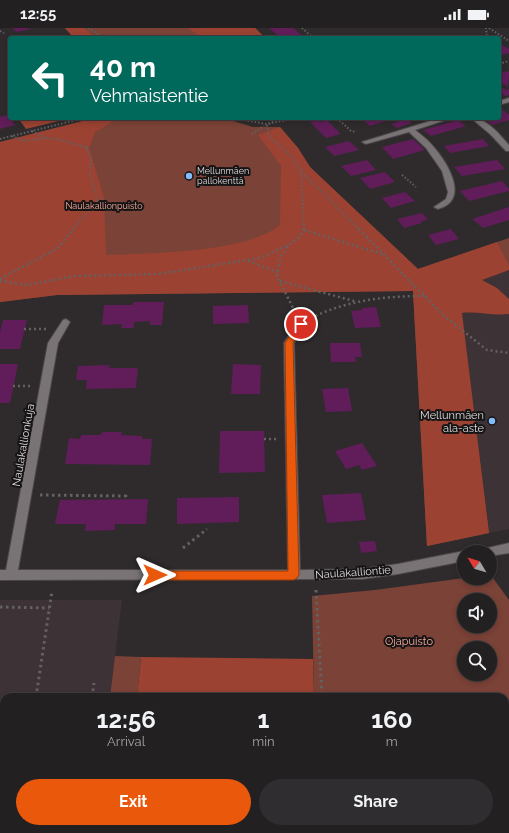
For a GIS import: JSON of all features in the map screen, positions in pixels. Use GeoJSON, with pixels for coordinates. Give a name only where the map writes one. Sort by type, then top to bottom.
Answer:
{"type":"FeatureCollection","features":[{"type":"Feature","properties":{"kind":"street"},"geometry":{"type":"LineString","coordinates":[[366,142],[441,120]]}},
{"type":"Feature","properties":{"kind":"street"},"geometry":{"type":"LineString","coordinates":[[478,120],[493,132],[509,149]]}},
{"type":"Feature","properties":{"kind":"street"},"geometry":{"type":"LineString","coordinates":[[410,129],[428,146],[446,171],[452,192],[449,200],[438,207]]}},
{"type":"Feature","properties":{"kind":"street","name":"Naulakallionkuja"},"geometry":{"type":"LineString","coordinates":[[6,575],[26,494],[53,343],[66,322]]}},
{"type":"Feature","properties":{"kind":"street"},"geometry":{"type":"LineString","coordinates":[[294,575],[289,343],[301,324]]}},
{"type":"Feature","properties":{"kind":"street"},"geometry":{"type":"LineString","coordinates":[[497,550],[509,548]]}},
{"type":"Feature","properties":{"kind":"street","name":"Naulakalliontie"},"geometry":{"type":"LineString","coordinates":[[6,575],[362,574],[398,569],[457,557]]}},
{"type":"Feature","properties":{"kind":"path"},"geometry":{"type":"LineString","coordinates":[[88,28],[101,36]]}},
{"type":"Feature","properties":{"kind":"path"},"geometry":{"type":"LineString","coordinates":[[302,28],[311,36]]}},
{"type":"Feature","properties":{"kind":"path"},"geometry":{"type":"LineString","coordinates":[[488,28],[501,36]]}},
{"type":"Feature","properties":{"kind":"path"},"geometry":{"type":"LineString","coordinates":[[0,31],[4,33]]}},
{"type":"Feature","properties":{"kind":"path"},"geometry":{"type":"LineString","coordinates":[[0,139],[75,120]]}},
{"type":"Feature","properties":{"kind":"path"},"geometry":{"type":"LineString","coordinates":[[241,120],[256,124],[268,125],[273,122],[272,120]]}},
{"type":"Feature","properties":{"kind":"path"},"geometry":{"type":"LineString","coordinates":[[252,134],[260,127],[289,120]]}},
{"type":"Feature","properties":{"kind":"path"},"geometry":{"type":"LineString","coordinates":[[339,120],[351,131],[356,132]]}},
{"type":"Feature","properties":{"kind":"path"},"geometry":{"type":"LineString","coordinates":[[268,125],[269,136],[282,146],[291,156],[300,171],[400,269],[443,315],[486,350],[509,353]]}},
{"type":"Feature","properties":{"kind":"path"},"geometry":{"type":"LineString","coordinates":[[31,131],[46,138]]}},
{"type":"Feature","properties":{"kind":"path"},"geometry":{"type":"LineString","coordinates":[[11,136],[24,141],[46,138],[57,139],[89,148]]}},
{"type":"Feature","properties":{"kind":"path"},"geometry":{"type":"LineString","coordinates":[[85,147],[91,158],[90,176],[98,202]]}},
{"type":"Feature","properties":{"kind":"path"},"geometry":{"type":"LineString","coordinates":[[300,171],[304,230],[290,244],[281,256],[277,276],[301,324],[320,313],[354,301],[385,296],[426,296]]}},
{"type":"Feature","properties":{"kind":"path"},"geometry":{"type":"LineString","coordinates":[[402,175],[416,187]]}},
{"type":"Feature","properties":{"kind":"path"},"geometry":{"type":"LineString","coordinates":[[0,280],[58,248],[82,217],[104,198]]}},
{"type":"Feature","properties":{"kind":"path"},"geometry":{"type":"LineString","coordinates":[[304,230],[384,254]]}},
{"type":"Feature","properties":{"kind":"path"},"geometry":{"type":"LineString","coordinates":[[0,280],[27,286],[75,276],[158,274],[247,261],[260,258],[290,244]]}},
{"type":"Feature","properties":{"kind":"path"},"geometry":{"type":"LineString","coordinates":[[247,261],[278,272]]}},
{"type":"Feature","properties":{"kind":"path"},"geometry":{"type":"LineString","coordinates":[[280,281],[354,301]]}},
{"type":"Feature","properties":{"kind":"path"},"geometry":{"type":"LineString","coordinates":[[26,494],[126,496],[125,499]]}},
{"type":"Feature","properties":{"kind":"path"},"geometry":{"type":"LineString","coordinates":[[77,500],[78,495]]}},
{"type":"Feature","properties":{"kind":"path"},"geometry":{"type":"LineString","coordinates":[[183,548],[207,529]]}},
{"type":"Feature","properties":{"kind":"path"},"geometry":{"type":"LineString","coordinates":[[316,590],[322,693]]}},
{"type":"Feature","properties":{"kind":"path"},"geometry":{"type":"LineString","coordinates":[[37,693],[52,591]]}},
{"type":"Feature","properties":{"kind":"path"},"geometry":{"type":"LineString","coordinates":[[0,607],[49,608]]}},
{"type":"Feature","properties":{"kind":"path"},"geometry":{"type":"LineString","coordinates":[[93,693],[94,683]]}},
{"type":"Feature","properties":{"kind":"shaded area","name":"Mellunmäen ala-aste"},"geometry":{"type":"Polygon","coordinates":[[[509,270],[509,529],[489,533],[458,288],[509,270]]]}},
{"type":"Feature","properties":{"kind":"shaded area"},"geometry":{"type":"Polygon","coordinates":[[[0,600],[122,600],[110,693],[0,693],[0,600]]]}},
{"type":"Feature","properties":{"kind":"green space"},"geometry":{"type":"Polygon","coordinates":[[[65,28],[255,28],[263,36],[72,36],[65,28]]]}},
{"type":"Feature","properties":{"kind":"green space"},"geometry":{"type":"Polygon","coordinates":[[[65,28],[84,28],[94,36],[72,36],[65,28]]]}},
{"type":"Feature","properties":{"kind":"green space"},"geometry":{"type":"Polygon","coordinates":[[[188,28],[255,28],[263,36],[199,36],[188,28]]]}},
{"type":"Feature","properties":{"kind":"green space"},"geometry":{"type":"Polygon","coordinates":[[[19,120],[63,120],[26,129],[19,120]]]}},
{"type":"Feature","properties":{"kind":"green space","name":"Naulakallionpuisto"},"geometry":{"type":"Polygon","coordinates":[[[87,120],[230,120],[253,127],[280,127],[298,148],[310,167],[418,269],[509,238],[509,270],[458,288],[489,533],[427,546],[413,291],[57,295],[0,302],[0,142],[87,120]]]}},
{"type":"Feature","properties":{"kind":"green space","name":"Naulakallionpuisto"},"geometry":{"type":"Polygon","coordinates":[[[87,120],[114,121],[95,132],[89,148],[104,198],[106,255],[172,252],[222,246],[245,241],[265,234],[280,225],[281,166],[258,135],[280,127],[298,148],[310,167],[418,269],[497,242],[509,266],[509,270],[482,280],[497,288],[509,299],[509,314],[462,313],[489,533],[427,546],[413,291],[57,295],[0,302],[0,142],[87,120]]]}},
{"type":"Feature","properties":{"kind":"green space","name":"Ojapuisto"},"geometry":{"type":"Polygon","coordinates":[[[457,579],[457,585],[497,585],[497,584],[509,600],[509,693],[314,693],[312,596],[375,590],[457,579]]]}},
{"type":"Feature","properties":{"kind":"green space"},"geometry":{"type":"Polygon","coordinates":[[[115,656],[141,657],[137,693],[110,693],[115,656]]]}},
{"type":"Feature","properties":{"kind":"green space"},"geometry":{"type":"Polygon","coordinates":[[[141,657],[313,659],[314,693],[137,693],[141,657]]]}},
{"type":"Feature","properties":{"kind":"building"},"geometry":{"type":"Polygon","coordinates":[[[13,28],[30,28],[30,29],[16,32],[13,28]]]}},
{"type":"Feature","properties":{"kind":"building"},"geometry":{"type":"Polygon","coordinates":[[[269,28],[293,28],[303,36],[279,36],[269,28]]]}},
{"type":"Feature","properties":{"kind":"building"},"geometry":{"type":"Polygon","coordinates":[[[501,44],[509,49],[509,53],[501,55],[501,44]]]}},
{"type":"Feature","properties":{"kind":"building"},"geometry":{"type":"Polygon","coordinates":[[[507,71],[509,72],[508,87],[501,82],[501,73],[507,71]]]}},
{"type":"Feature","properties":{"kind":"building"},"geometry":{"type":"Polygon","coordinates":[[[501,89],[509,89],[509,95],[505,96],[501,93],[501,89]]]}},
{"type":"Feature","properties":{"kind":"building"},"geometry":{"type":"Polygon","coordinates":[[[501,110],[503,110],[509,115],[509,120],[492,125],[486,120],[501,120],[501,110]]]}},
{"type":"Feature","properties":{"kind":"building"},"geometry":{"type":"Polygon","coordinates":[[[8,115],[8,120],[12,120],[15,125],[0,129],[0,117],[8,115]]]}},
{"type":"Feature","properties":{"kind":"building"},"geometry":{"type":"Polygon","coordinates":[[[318,120],[320,122],[327,120],[341,134],[326,138],[310,122],[318,120]]]}},
{"type":"Feature","properties":{"kind":"building"},"geometry":{"type":"Polygon","coordinates":[[[362,120],[386,121],[370,126],[362,120]]]}},
{"type":"Feature","properties":{"kind":"building"},"geometry":{"type":"Polygon","coordinates":[[[403,120],[408,120],[412,123],[397,128],[391,124],[403,120]]]}},
{"type":"Feature","properties":{"kind":"building"},"geometry":{"type":"Polygon","coordinates":[[[458,120],[466,126],[431,136],[423,130],[458,120]]]}},
{"type":"Feature","properties":{"kind":"building"},"geometry":{"type":"Polygon","coordinates":[[[413,139],[425,150],[393,159],[382,147],[413,139]]]}},
{"type":"Feature","properties":{"kind":"building"},"geometry":{"type":"Polygon","coordinates":[[[483,139],[489,146],[450,153],[444,146],[483,139]]]}},
{"type":"Feature","properties":{"kind":"building"},"geometry":{"type":"Polygon","coordinates":[[[349,141],[359,150],[334,156],[325,147],[349,141]]]}},
{"type":"Feature","properties":{"kind":"building"},"geometry":{"type":"Polygon","coordinates":[[[367,160],[376,170],[351,176],[341,166],[367,160]]]}},
{"type":"Feature","properties":{"kind":"building"},"geometry":{"type":"Polygon","coordinates":[[[497,160],[505,169],[462,176],[454,167],[497,160]]]}},
{"type":"Feature","properties":{"kind":"building"},"geometry":{"type":"Polygon","coordinates":[[[385,172],[395,182],[370,189],[360,178],[385,172]]]}},
{"type":"Feature","properties":{"kind":"building"},"geometry":{"type":"Polygon","coordinates":[[[502,181],[509,191],[469,201],[460,191],[502,181]]]}},
{"type":"Feature","properties":{"kind":"building"},"geometry":{"type":"Polygon","coordinates":[[[405,192],[415,201],[391,208],[382,198],[405,192]]]}},
{"type":"Feature","properties":{"kind":"building"},"geometry":{"type":"Polygon","coordinates":[[[509,207],[509,220],[483,228],[472,219],[509,207]]]}},
{"type":"Feature","properties":{"kind":"building"},"geometry":{"type":"Polygon","coordinates":[[[422,213],[428,220],[421,221],[422,223],[404,228],[397,219],[422,213]]]}},
{"type":"Feature","properties":{"kind":"building"},"geometry":{"type":"Polygon","coordinates":[[[451,229],[459,239],[436,245],[428,235],[451,229]]]}},
{"type":"Feature","properties":{"kind":"building"},"geometry":{"type":"Polygon","coordinates":[[[133,302],[164,302],[162,325],[150,325],[150,321],[134,322],[134,328],[121,328],[122,324],[102,325],[104,305],[133,305],[133,302]]]}},
{"type":"Feature","properties":{"kind":"building"},"geometry":{"type":"Polygon","coordinates":[[[248,305],[249,323],[213,324],[213,306],[248,305]]]}},
{"type":"Feature","properties":{"kind":"building"},"geometry":{"type":"Polygon","coordinates":[[[376,307],[381,327],[355,328],[351,311],[362,310],[362,308],[376,307]]]}},
{"type":"Feature","properties":{"kind":"building"},"geometry":{"type":"Polygon","coordinates":[[[3,320],[27,320],[20,349],[0,349],[0,332],[3,320]]]}},
{"type":"Feature","properties":{"kind":"building"},"geometry":{"type":"Polygon","coordinates":[[[330,343],[360,343],[362,357],[355,357],[356,362],[331,362],[330,343]]]}},
{"type":"Feature","properties":{"kind":"building"},"geometry":{"type":"Polygon","coordinates":[[[0,364],[18,364],[10,403],[0,403],[0,364]]]}},
{"type":"Feature","properties":{"kind":"building"},"geometry":{"type":"Polygon","coordinates":[[[233,364],[261,365],[260,394],[231,394],[233,364]]]}},
{"type":"Feature","properties":{"kind":"building"},"geometry":{"type":"Polygon","coordinates":[[[110,365],[109,368],[138,368],[136,388],[86,389],[87,380],[76,380],[78,366],[110,365]]]}},
{"type":"Feature","properties":{"kind":"building"},"geometry":{"type":"Polygon","coordinates":[[[348,388],[352,411],[326,412],[322,389],[348,388]]]}},
{"type":"Feature","properties":{"kind":"building"},"geometry":{"type":"Polygon","coordinates":[[[220,431],[264,431],[265,472],[219,473],[220,431]]]}},
{"type":"Feature","properties":{"kind":"building"},"geometry":{"type":"Polygon","coordinates":[[[102,432],[122,432],[121,435],[142,436],[142,439],[152,439],[150,465],[65,464],[69,438],[80,439],[81,435],[101,435],[102,432]]]}},
{"type":"Feature","properties":{"kind":"building"},"geometry":{"type":"Polygon","coordinates":[[[362,443],[377,466],[362,470],[359,465],[346,469],[335,451],[362,443]]]}},
{"type":"Feature","properties":{"kind":"building"},"geometry":{"type":"Polygon","coordinates":[[[361,493],[366,520],[327,523],[322,495],[361,493]]]}},
{"type":"Feature","properties":{"kind":"building"},"geometry":{"type":"Polygon","coordinates":[[[239,497],[239,522],[177,524],[177,498],[239,497]]]}},
{"type":"Feature","properties":{"kind":"building"},"geometry":{"type":"Polygon","coordinates":[[[148,499],[146,524],[115,524],[115,530],[85,531],[86,524],[55,524],[60,500],[148,499]]]}},
{"type":"Feature","properties":{"kind":"building"},"geometry":{"type":"Polygon","coordinates":[[[375,541],[377,551],[361,553],[359,542],[375,541]]]}},
{"type":"Feature","properties":{"kind":"place","name":"Mellunmäen pallokenttä"},"geometry":{"type":"Point","coordinates":[189,176]}},
{"type":"Feature","properties":{"kind":"place","name":"Mellunmäen ala-aste"},"geometry":{"type":"Point","coordinates":[492,421]}},
{"type":"Feature","properties":{"kind":"route"},"geometry":{"type":"LineString","coordinates":[[155,575],[294,575],[289,343],[301,324]]}}]}
